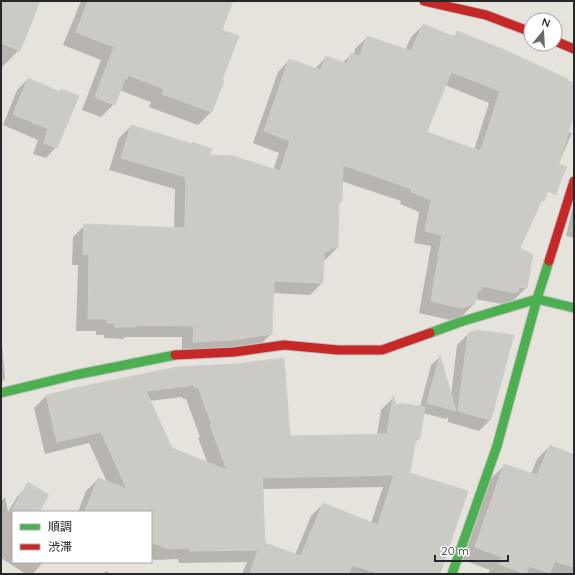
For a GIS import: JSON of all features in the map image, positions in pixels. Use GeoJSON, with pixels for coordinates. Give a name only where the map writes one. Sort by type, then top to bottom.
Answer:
{"type":"FeatureCollection","features":[{"type":"Feature","properties":{"kind":"street"},"geometry":{"type":"LineString","coordinates":[[424,1],[486,15],[523,29]]}},
{"type":"Feature","properties":{"kind":"street"},"geometry":{"type":"LineString","coordinates":[[563,44],[574,48]]}},
{"type":"Feature","properties":{"kind":"street"},"geometry":{"type":"LineString","coordinates":[[452,574],[497,446],[538,299],[574,181]]}},
{"type":"Feature","properties":{"kind":"street"},"geometry":{"type":"LineString","coordinates":[[1,394],[75,375],[175,355],[234,352],[284,345],[338,350],[382,350],[460,322],[538,299],[574,308]]}},
{"type":"Feature","properties":{"kind":"building"},"geometry":{"type":"Polygon","coordinates":[[[1,1],[40,1],[20,51],[1,43],[1,1]]]}},
{"type":"Feature","properties":{"kind":"building"},"geometry":{"type":"Polygon","coordinates":[[[88,1],[233,1],[222,30],[239,36],[222,80],[224,81],[212,112],[162,94],[164,89],[128,75],[127,79],[125,78],[115,105],[95,97],[114,47],[76,32],[88,1]]]}},
{"type":"Feature","properties":{"kind":"building"},"geometry":{"type":"Polygon","coordinates":[[[423,24],[455,37],[457,31],[505,50],[574,83],[574,114],[559,164],[567,167],[556,195],[548,191],[544,201],[542,200],[520,248],[533,255],[527,288],[519,287],[518,292],[515,293],[482,286],[481,290],[478,290],[475,304],[462,308],[431,301],[442,235],[425,231],[431,200],[411,192],[412,189],[343,165],[342,202],[339,202],[338,248],[330,248],[330,251],[324,251],[323,283],[274,281],[272,334],[233,340],[193,342],[194,326],[136,325],[136,327],[115,327],[115,323],[107,323],[107,319],[88,319],[89,254],[83,254],[84,224],[185,228],[186,177],[121,158],[131,125],[212,149],[210,155],[233,156],[280,171],[290,141],[264,131],[289,59],[321,70],[326,56],[347,64],[351,53],[360,56],[367,36],[411,51],[423,24]],[[451,72],[427,132],[480,151],[500,91],[451,72]]]}},
{"type":"Feature","properties":{"kind":"building"},"geometry":{"type":"Polygon","coordinates":[[[28,78],[60,92],[61,89],[79,96],[57,148],[44,143],[48,129],[13,114],[28,78]]]}},
{"type":"Feature","properties":{"kind":"building"},"geometry":{"type":"Polygon","coordinates":[[[477,330],[514,335],[491,420],[458,411],[468,333],[477,330]]]}},
{"type":"Feature","properties":{"kind":"building"},"geometry":{"type":"Polygon","coordinates":[[[440,355],[456,411],[427,403],[440,355]]]}},
{"type":"Feature","properties":{"kind":"building"},"geometry":{"type":"Polygon","coordinates":[[[284,358],[290,436],[387,434],[393,396],[398,408],[399,403],[425,407],[420,439],[416,438],[410,473],[468,491],[440,574],[381,574],[352,565],[349,574],[250,574],[258,550],[190,551],[190,548],[169,549],[152,542],[152,511],[85,511],[98,478],[127,489],[101,432],[57,442],[46,395],[177,367],[235,364],[284,358]],[[194,385],[146,391],[172,448],[227,470],[210,425],[212,425],[198,387],[195,388],[194,385]],[[394,475],[258,478],[262,479],[265,543],[301,556],[323,503],[378,525],[394,475]]]}},
{"type":"Feature","properties":{"kind":"building"},"geometry":{"type":"Polygon","coordinates":[[[550,445],[574,455],[574,567],[555,561],[550,573],[529,566],[526,574],[499,564],[502,557],[475,547],[504,464],[537,475],[550,445]]]}},
{"type":"Feature","properties":{"kind":"building"},"geometry":{"type":"Polygon","coordinates":[[[28,482],[49,495],[40,511],[11,512],[28,482]]]}},
{"type":"Feature","properties":{"kind":"traffic: fast"},"geometry":{"type":"LineString","coordinates":[[452,574],[497,446],[537,299],[549,261]]}},
{"type":"Feature","properties":{"kind":"traffic: fast"},"geometry":{"type":"LineString","coordinates":[[430,333],[460,322],[537,299],[574,308]]}},
{"type":"Feature","properties":{"kind":"traffic: fast"},"geometry":{"type":"LineString","coordinates":[[1,393],[75,375],[175,355]]}},
{"type":"Feature","properties":{"kind":"traffic: jam"},"geometry":{"type":"LineString","coordinates":[[424,1],[486,15],[523,29]]}},
{"type":"Feature","properties":{"kind":"traffic: jam"},"geometry":{"type":"LineString","coordinates":[[563,44],[574,49]]}},
{"type":"Feature","properties":{"kind":"traffic: jam"},"geometry":{"type":"LineString","coordinates":[[549,261],[574,181]]}},
{"type":"Feature","properties":{"kind":"traffic: jam"},"geometry":{"type":"LineString","coordinates":[[175,355],[234,352],[284,345],[338,350],[382,350],[430,333]]}}]}
